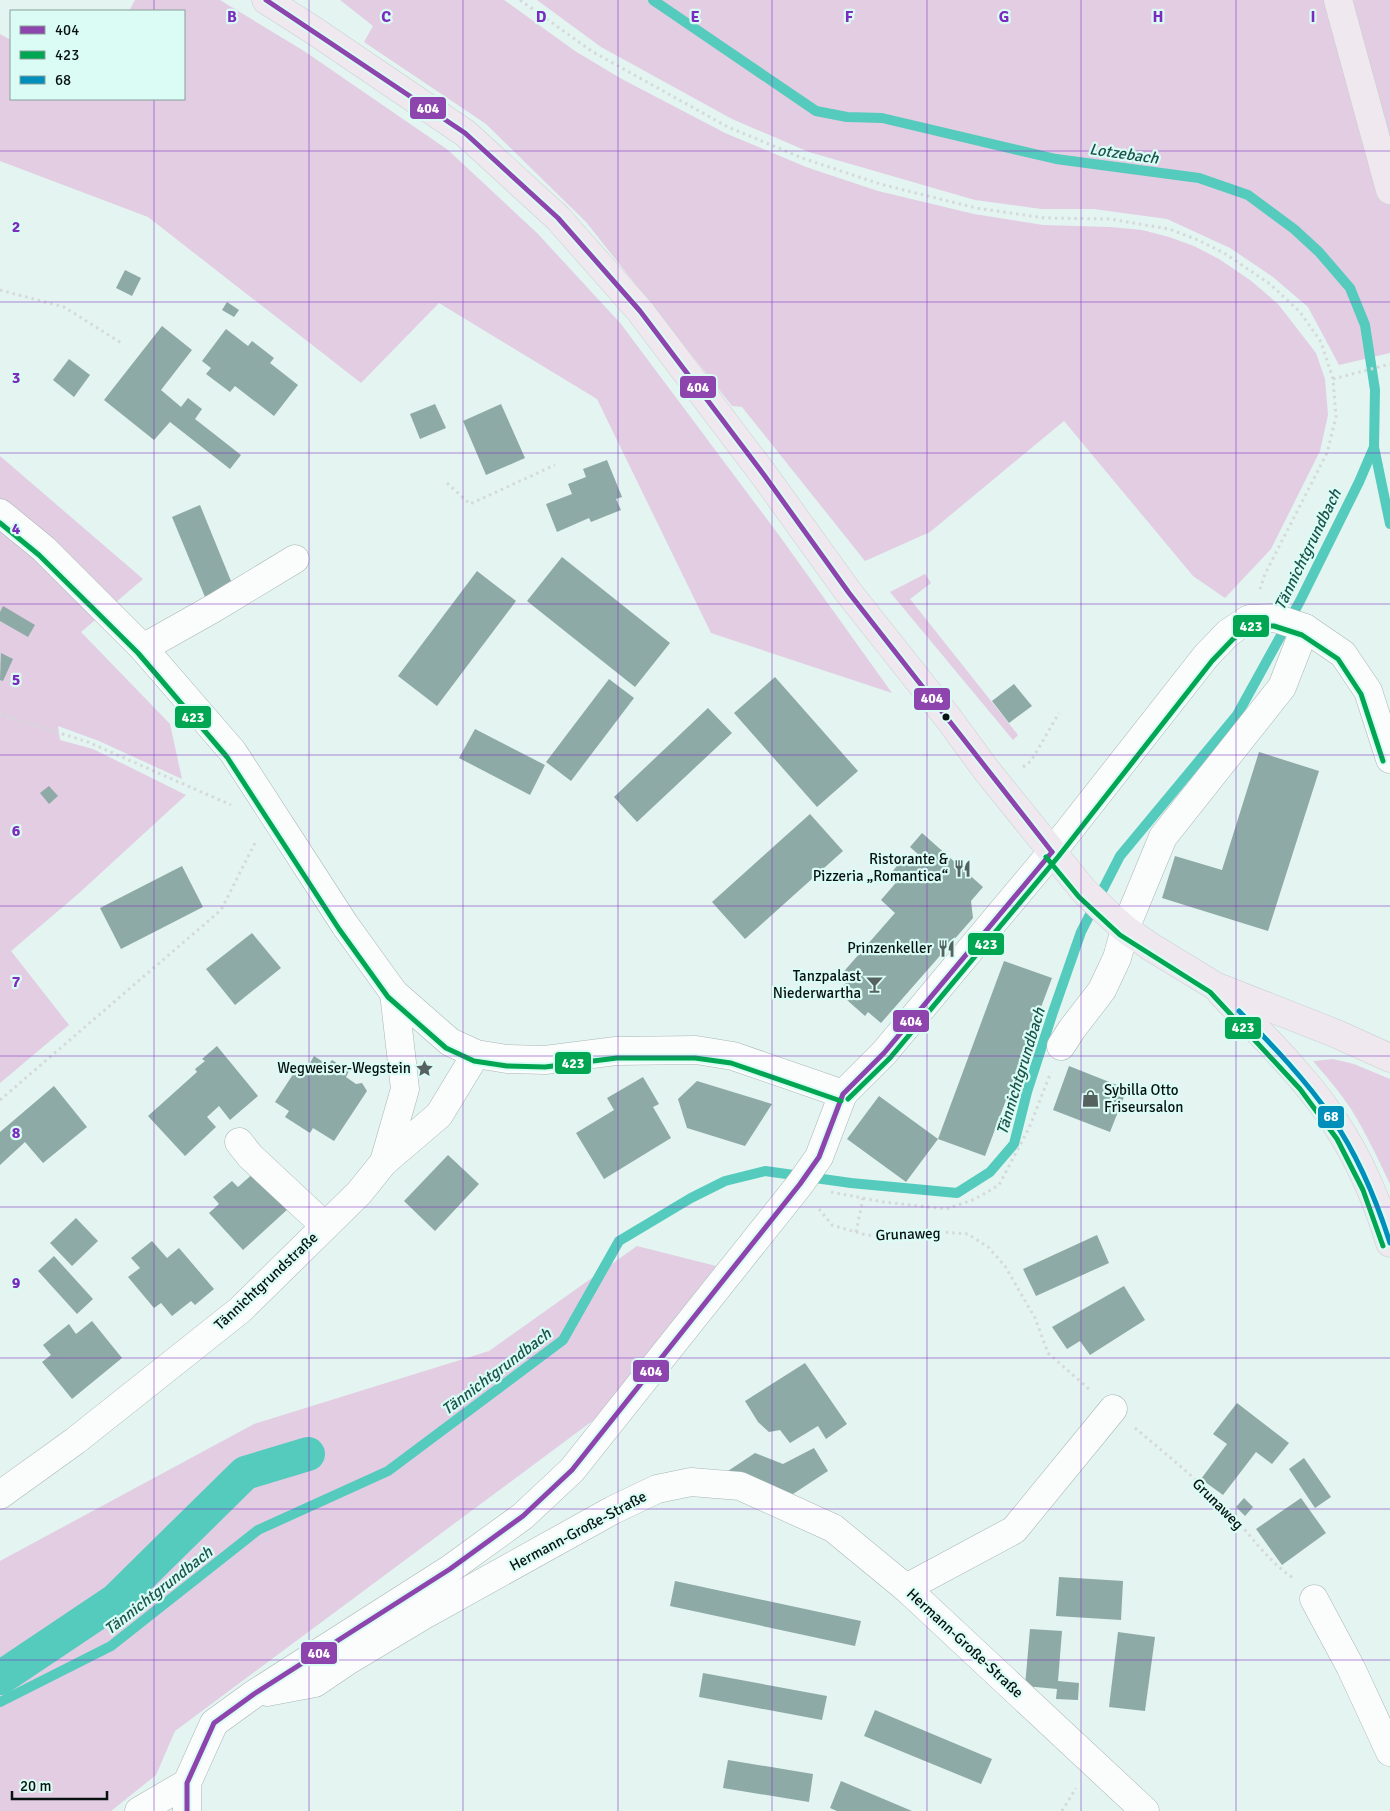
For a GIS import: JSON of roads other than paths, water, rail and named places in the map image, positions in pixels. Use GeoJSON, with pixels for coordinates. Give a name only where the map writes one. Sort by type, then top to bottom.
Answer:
{"type":"FeatureCollection","features":[{"type":"Feature","properties":{"kind":"main road"},"geometry":{"type":"LineString","coordinates":[[266,0],[465,133],[558,218],[640,311],[764,475],[849,593],[943,711],[999,786],[1084,891],[1116,921],[1215,986],[1337,1034],[1390,1058]]}},
{"type":"Feature","properties":{"kind":"main road"},"geometry":{"type":"LineString","coordinates":[[1338,0],[1390,190]]}},
{"type":"Feature","properties":{"kind":"main road"},"geometry":{"type":"LineString","coordinates":[[1215,986],[1306,1084],[1343,1134],[1370,1187],[1390,1243]]}},
{"type":"Feature","properties":{"kind":"street"},"geometry":{"type":"LineString","coordinates":[[0,513],[44,549],[143,648],[234,752],[345,925],[394,993],[450,1042],[476,1054],[507,1059],[545,1060],[616,1051],[696,1050],[733,1056],[843,1094]]}},
{"type":"Feature","properties":{"kind":"street"},"geometry":{"type":"LineString","coordinates":[[143,648],[295,559]]}},
{"type":"Feature","properties":{"kind":"street"},"geometry":{"type":"LineString","coordinates":[[187,1811],[187,1783],[214,1723],[254,1694],[450,1568],[524,1516],[572,1470],[800,1184],[819,1157],[843,1094],[884,1053],[1052,852],[1206,656],[1228,632],[1262,619],[1305,628],[1343,654],[1368,692],[1390,758]]}},
{"type":"Feature","properties":{"kind":"street"},"geometry":{"type":"LineString","coordinates":[[1061,1046],[1102,990],[1117,958],[1116,921],[1163,837],[1282,687],[1305,628]]}},
{"type":"Feature","properties":{"kind":"street"},"geometry":{"type":"LineString","coordinates":[[384,1162],[405,1089],[394,993]]}},
{"type":"Feature","properties":{"kind":"street","name":"Tännichtgrundstraße"},"geometry":{"type":"LineString","coordinates":[[0,1495],[75,1440],[240,1310],[359,1193],[384,1162],[439,1115],[476,1054]]}},
{"type":"Feature","properties":{"kind":"street"},"geometry":{"type":"LineString","coordinates":[[239,1142],[250,1156],[325,1226]]}},
{"type":"Feature","properties":{"kind":"street"},"geometry":{"type":"LineString","coordinates":[[906,1588],[1014,1530],[1113,1409]]}},
{"type":"Feature","properties":{"kind":"street","name":"Hermann-Große-Straße"},"geometry":{"type":"LineString","coordinates":[[254,1694],[315,1683],[424,1615],[613,1510],[657,1489],[691,1482],[740,1486],[833,1528],[906,1588],[1145,1811]]}},
{"type":"Feature","properties":{"kind":"street"},"geometry":{"type":"LineString","coordinates":[[1314,1599],[1351,1668],[1390,1752]]}},
{"type":"Feature","properties":{"kind":"street"},"geometry":{"type":"LineString","coordinates":[[139,1811],[187,1783]]}},
{"type":"Feature","properties":{"kind":"waterway","name":"Lotzebach"},"geometry":{"type":"LineString","coordinates":[[653,0],[816,111],[847,117],[882,118],[1056,159],[1199,178],[1248,195],[1294,229],[1319,252],[1350,288],[1365,325],[1375,390],[1374,447],[1390,524]]}},
{"type":"Feature","properties":{"kind":"waterway","name":"Tännichtgrundbach"},"geometry":{"type":"LineString","coordinates":[[0,1702],[111,1646],[258,1530],[388,1471],[563,1340],[619,1241],[691,1198],[725,1181],[765,1171],[851,1183],[957,1193],[990,1172],[1014,1144],[1027,1092],[1081,932],[1120,856],[1237,715],[1300,601],[1359,482],[1374,447]]}},
{"type":"Feature","properties":{"kind":"waterway"},"geometry":{"type":"LineString","coordinates":[[0,1678],[115,1601],[245,1473],[308,1454]]}},
{"type":"Feature","properties":{"kind":"place","name":"Ristorante & Pizzeria „Romantica“"},"geometry":{"type":"Point","coordinates":[962,868]}},
{"type":"Feature","properties":{"kind":"place","name":"Prinzenkeller"},"geometry":{"type":"Point","coordinates":[946,948]}},
{"type":"Feature","properties":{"kind":"place","name":"Tanzpalast Niederwartha"},"geometry":{"type":"Point","coordinates":[875,985]}},
{"type":"Feature","properties":{"kind":"place","name":"Wegweiser-Wegstein"},"geometry":{"type":"Point","coordinates":[425,1068]}},
{"type":"Feature","properties":{"kind":"place","name":"Sybilla Otto Friseursalon"},"geometry":{"type":"Point","coordinates":[1090,1099]}}]}
